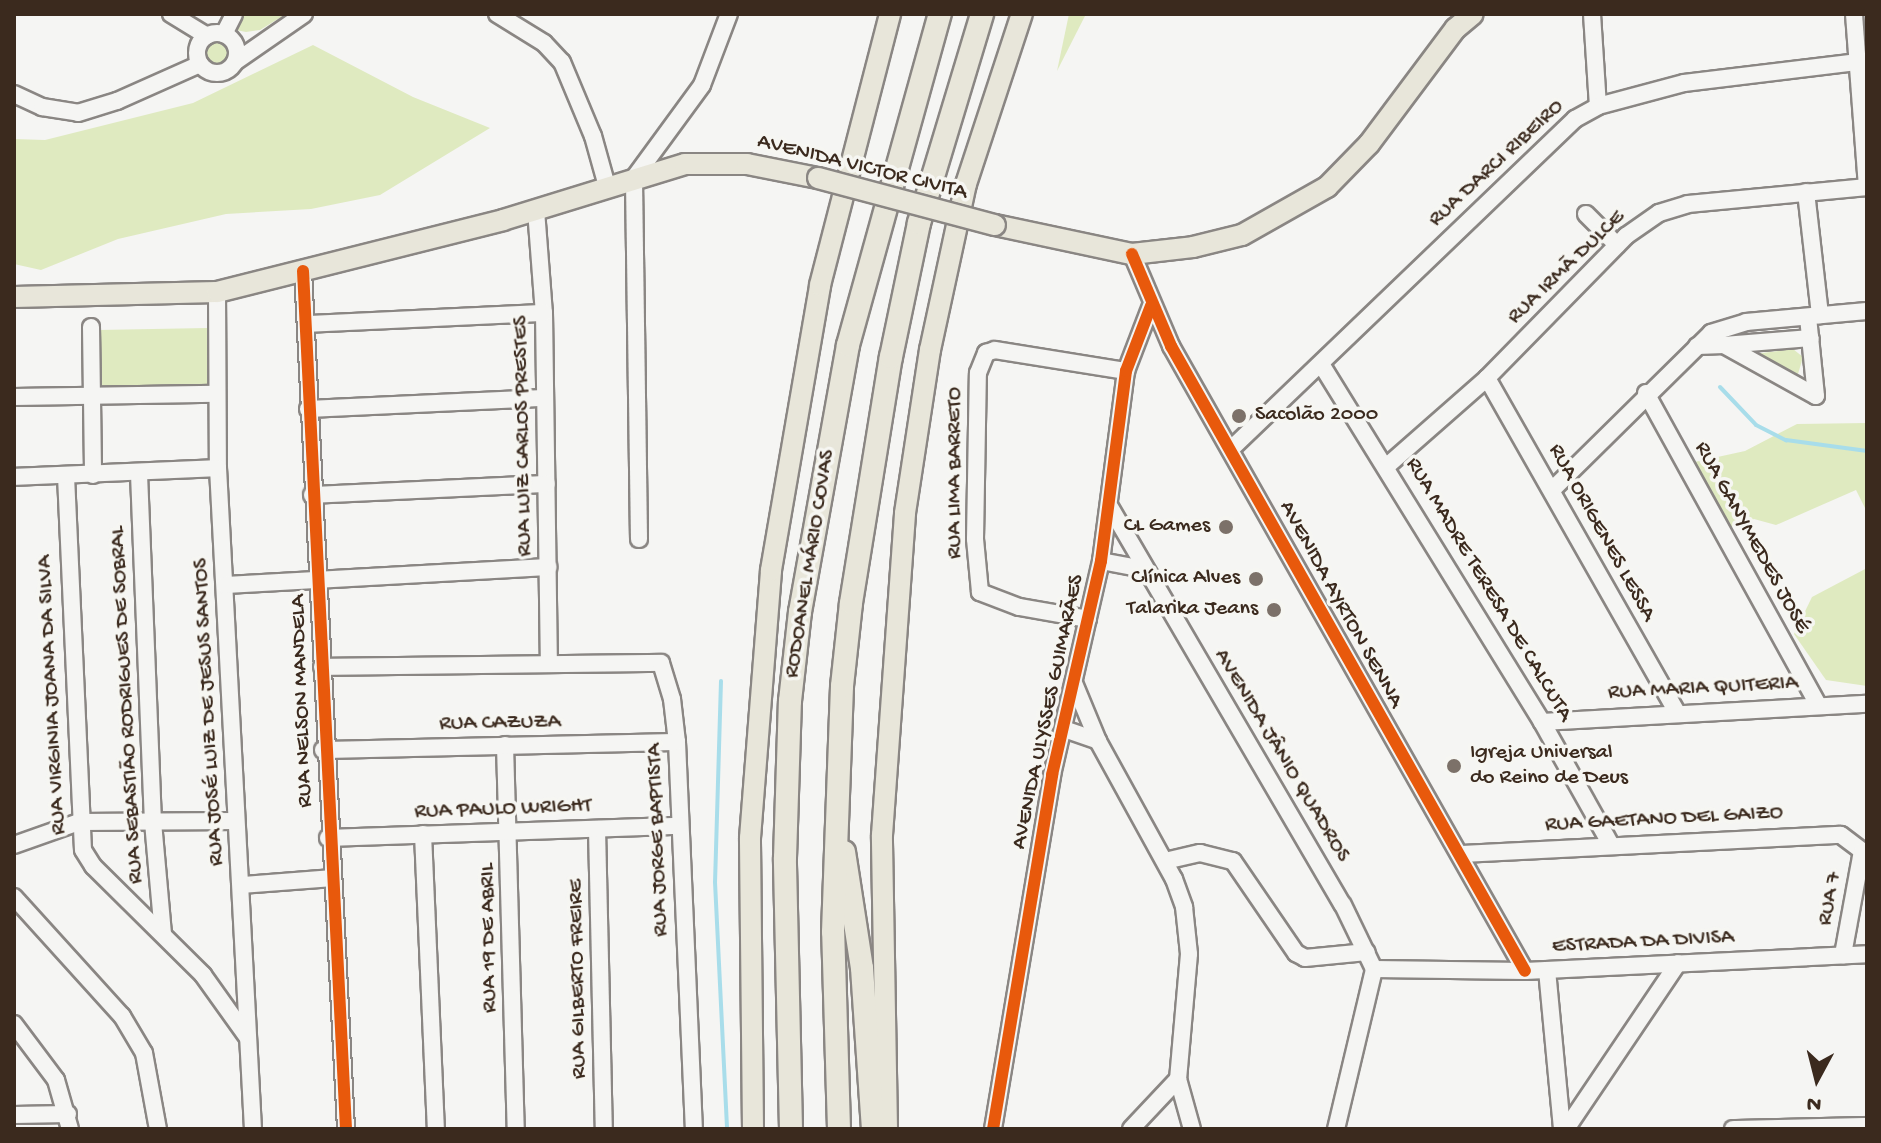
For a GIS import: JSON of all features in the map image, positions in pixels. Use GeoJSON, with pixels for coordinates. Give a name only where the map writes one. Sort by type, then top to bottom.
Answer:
{"type":"FeatureCollection","features":[{"type":"Feature","properties":{"kind":"highway","name":"RODOANEL MÁRIO COVAS"},"geometry":{"type":"LineString","coordinates":[[791,1129],[785,858],[790,701],[800,612],[848,345],[940,14]]}},
{"type":"Feature","properties":{"kind":"highway","name":"RODOANEL MÁRIO COVAS"},"geometry":{"type":"LineString","coordinates":[[839,1129],[833,932],[836,822],[849,617],[891,357],[919,223],[982,14]]}},
{"type":"Feature","properties":{"kind":"highway"},"geometry":{"type":"LineString","coordinates":[[836,822],[854,896],[873,1129]]}},
{"type":"Feature","properties":{"kind":"main road"},"geometry":{"type":"LineString","coordinates":[[753,1129],[750,838],[771,570],[820,285],[890,14]]}},
{"type":"Feature","properties":{"kind":"main road"},"geometry":{"type":"LineString","coordinates":[[887,1129],[882,835],[905,513],[930,350],[966,184],[1022,14]]}},
{"type":"Feature","properties":{"kind":"main road","name":"AVENIDA VICTOR CIVITA"},"geometry":{"type":"LineString","coordinates":[[14,297],[217,292],[536,210],[634,178],[712,160],[818,178],[995,225],[1132,254],[1193,247],[1242,235],[1327,187],[1369,144],[1455,29],[1473,14]]}},
{"type":"Feature","properties":{"kind":"street"},"geometry":{"type":"LineString","coordinates":[[171,14],[221,37],[269,38]]}},
{"type":"Feature","properties":{"kind":"street"},"geometry":{"type":"LineString","coordinates":[[234,14],[221,37],[197,48],[200,64],[215,73],[304,14]]}},
{"type":"Feature","properties":{"kind":"street"},"geometry":{"type":"LineString","coordinates":[[497,14],[544,43],[562,62],[593,136],[607,186]]}},
{"type":"Feature","properties":{"kind":"street"},"geometry":{"type":"LineString","coordinates":[[639,539],[634,178],[702,85],[729,14]]}},
{"type":"Feature","properties":{"kind":"street"},"geometry":{"type":"LineString","coordinates":[[1592,14],[1598,106]]}},
{"type":"Feature","properties":{"kind":"street"},"geometry":{"type":"LineString","coordinates":[[1854,14],[1862,61],[1867,187]]}},
{"type":"Feature","properties":{"kind":"street"},"geometry":{"type":"LineString","coordinates":[[221,37],[235,62]]}},
{"type":"Feature","properties":{"kind":"street","name":"RUA DARCI RIBEIRO"},"geometry":{"type":"LineString","coordinates":[[1231,449],[1553,136],[1598,106],[1684,83],[1862,61]]}},
{"type":"Feature","properties":{"kind":"street"},"geometry":{"type":"LineString","coordinates":[[14,94],[42,107],[78,113],[117,101],[200,64]]}},
{"type":"Feature","properties":{"kind":"street","name":"RUA IRMÃ DULCE"},"geometry":{"type":"LineString","coordinates":[[1387,466],[1487,378],[1617,245],[1659,213],[1688,204],[1867,187]]}},
{"type":"Feature","properties":{"kind":"street"},"geometry":{"type":"LineString","coordinates":[[1724,345],[1816,396],[1806,192]]}},
{"type":"Feature","properties":{"kind":"street","name":"RUA LUIZ CARLOS PRESTES"},"geometry":{"type":"LineString","coordinates":[[536,210],[544,313],[549,661]]}},
{"type":"Feature","properties":{"kind":"street"},"geometry":{"type":"LineString","coordinates":[[1586,214],[1617,245]]}},
{"type":"Feature","properties":{"kind":"street","name":"AVENIDA AYRTON SENNA"},"geometry":{"type":"LineString","coordinates":[[1132,254],[1151,306],[1344,656],[1462,854],[1525,971]]}},
{"type":"Feature","properties":{"kind":"street","name":"RUA NELSON MANDELA"},"geometry":{"type":"LineString","coordinates":[[303,271],[312,495],[319,580],[323,750],[346,1129]]}},
{"type":"Feature","properties":{"kind":"street","name":"RUA JOSÉ LUIZ DE JESUS SANTOS"},"geometry":{"type":"LineString","coordinates":[[217,292],[218,468],[253,1129]]}},
{"type":"Feature","properties":{"kind":"street","name":"AVENIDA ULYSSES GUIMARÃES"},"geometry":{"type":"LineString","coordinates":[[993,1129],[1064,729],[1101,561],[1126,371],[1151,306]]}},
{"type":"Feature","properties":{"kind":"street"},"geometry":{"type":"LineString","coordinates":[[1553,489],[1646,393],[1697,346],[1726,326],[1867,311]]}},
{"type":"Feature","properties":{"kind":"street"},"geometry":{"type":"LineString","coordinates":[[307,324],[544,313]]}},
{"type":"Feature","properties":{"kind":"street"},"geometry":{"type":"LineString","coordinates":[[91,327],[93,475]]}},
{"type":"Feature","properties":{"kind":"street"},"geometry":{"type":"LineString","coordinates":[[1697,346],[1811,338]]}},
{"type":"Feature","properties":{"kind":"street","name":"RUA LIMA BARRETO"},"geometry":{"type":"LineString","coordinates":[[1088,619],[989,599],[977,582],[978,373],[986,353],[995,350],[1126,371]]}},
{"type":"Feature","properties":{"kind":"street","name":"RUA MADRE TERESA DE CALCUTA"},"geometry":{"type":"LineString","coordinates":[[1321,364],[1387,466],[1542,722],[1610,843]]}},
{"type":"Feature","properties":{"kind":"street","name":"RUA ORIGENES LESSA"},"geometry":{"type":"LineString","coordinates":[[1487,378],[1553,489],[1676,711]]}},
{"type":"Feature","properties":{"kind":"street","name":"RUA GANYMEDES JOSÉ"},"geometry":{"type":"LineString","coordinates":[[1646,393],[1818,704]]}},
{"type":"Feature","properties":{"kind":"street"},"geometry":{"type":"LineString","coordinates":[[14,397],[216,394]]}},
{"type":"Feature","properties":{"kind":"street"},"geometry":{"type":"LineString","coordinates":[[308,409],[544,398]]}},
{"type":"Feature","properties":{"kind":"street"},"geometry":{"type":"LineString","coordinates":[[14,477],[139,474],[218,468]]}},
{"type":"Feature","properties":{"kind":"street","name":"RUA SEBASTIÃO RODRIGUES DE SOBRAL"},"geometry":{"type":"LineString","coordinates":[[139,474],[153,822],[163,933]]}},
{"type":"Feature","properties":{"kind":"street","name":"RUA VIRGINIA JOANA DA SILVA"},"geometry":{"type":"LineString","coordinates":[[66,476],[79,822],[83,850],[93,866],[203,975],[250,1041]]}},
{"type":"Feature","properties":{"kind":"street"},"geometry":{"type":"LineString","coordinates":[[312,495],[547,484]]}},
{"type":"Feature","properties":{"kind":"street","name":"AVENIDA JÂNIO QUADROS"},"geometry":{"type":"LineString","coordinates":[[1110,507],[1374,969]]}},
{"type":"Feature","properties":{"kind":"street"},"geometry":{"type":"LineString","coordinates":[[1101,561],[1144,569]]}},
{"type":"Feature","properties":{"kind":"street"},"geometry":{"type":"LineString","coordinates":[[225,585],[549,567]]}},
{"type":"Feature","properties":{"kind":"street"},"geometry":{"type":"LineString","coordinates":[[322,667],[549,661]]}},
{"type":"Feature","properties":{"kind":"street","name":"RUA JORGE BAPTISTA"},"geometry":{"type":"LineString","coordinates":[[549,661],[661,663],[672,699],[677,742],[694,1129]]}},
{"type":"Feature","properties":{"kind":"street"},"geometry":{"type":"LineString","coordinates":[[1074,682],[1098,741],[1165,861],[1188,926],[1178,1079],[1192,1129]]}},
{"type":"Feature","properties":{"kind":"street","name":"RUA MARIA QUITERIA"},"geometry":{"type":"LineString","coordinates":[[1542,722],[1676,711],[1867,704]]}},
{"type":"Feature","properties":{"kind":"street"},"geometry":{"type":"LineString","coordinates":[[1064,729],[1098,741]]}},
{"type":"Feature","properties":{"kind":"street","name":"RUA CAZUZA"},"geometry":{"type":"LineString","coordinates":[[323,750],[677,742]]}},
{"type":"Feature","properties":{"kind":"street","name":"RUA 19 DE ABRIL"},"geometry":{"type":"LineString","coordinates":[[505,745],[516,1129]]}},
{"type":"Feature","properties":{"kind":"street"},"geometry":{"type":"LineString","coordinates":[[14,845],[79,822],[236,821]]}},
{"type":"Feature","properties":{"kind":"street","name":"RUA PAULO WRIGHT"},"geometry":{"type":"LineString","coordinates":[[328,838],[679,826]]}},
{"type":"Feature","properties":{"kind":"street","name":"RUA GILBERTO FREIRE"},"geometry":{"type":"LineString","coordinates":[[597,829],[604,1129]]}},
{"type":"Feature","properties":{"kind":"street"},"geometry":{"type":"LineString","coordinates":[[423,834],[436,1129]]}},
{"type":"Feature","properties":{"kind":"street","name":"RUA GAETANO DEL GAIZO"},"geometry":{"type":"LineString","coordinates":[[1462,854],[1610,843],[1820,834],[1841,835],[1862,851]]}},
{"type":"Feature","properties":{"kind":"street","name":"RUA 7"},"geometry":{"type":"LineString","coordinates":[[1843,955],[1862,851]]}},
{"type":"Feature","properties":{"kind":"street"},"geometry":{"type":"LineString","coordinates":[[1165,861],[1200,853],[1233,861],[1296,953],[1305,958],[1367,952]]}},
{"type":"Feature","properties":{"kind":"street"},"geometry":{"type":"LineString","coordinates":[[242,885],[332,878]]}},
{"type":"Feature","properties":{"kind":"street"},"geometry":{"type":"LineString","coordinates":[[14,897],[122,1016],[144,1053],[158,1129]]}},
{"type":"Feature","properties":{"kind":"street","name":"ESTRADA DA DIVISA"},"geometry":{"type":"LineString","coordinates":[[1374,969],[1525,971],[1867,954]]}},
{"type":"Feature","properties":{"kind":"street"},"geometry":{"type":"LineString","coordinates":[[1564,1129],[1678,963]]}},
{"type":"Feature","properties":{"kind":"street"},"geometry":{"type":"LineString","coordinates":[[1336,1129],[1374,969]]}},
{"type":"Feature","properties":{"kind":"street"},"geometry":{"type":"LineString","coordinates":[[1547,970],[1564,1129]]}},
{"type":"Feature","properties":{"kind":"street"},"geometry":{"type":"LineString","coordinates":[[14,1115],[69,1121],[56,1080],[18,1032]]}},
{"type":"Feature","properties":{"kind":"street"},"geometry":{"type":"LineString","coordinates":[[1131,1129],[1178,1079]]}},
{"type":"Feature","properties":{"kind":"street"},"geometry":{"type":"LineString","coordinates":[[1733,1129],[1867,1126]]}},
{"type":"Feature","properties":{"kind":"green space"},"geometry":{"type":"Polygon","coordinates":[[[240,14],[286,14],[260,30],[246,32],[231,29],[240,14]]]}},
{"type":"Feature","properties":{"kind":"green space"},"geometry":{"type":"Polygon","coordinates":[[[1069,14],[1086,14],[1057,71],[1069,14]]]}},
{"type":"Feature","properties":{"kind":"green space"},"geometry":{"type":"Polygon","coordinates":[[[219,41],[230,48],[231,53],[224,64],[219,65],[208,58],[207,53],[214,42],[219,41]]]}},
{"type":"Feature","properties":{"kind":"green space"},"geometry":{"type":"Polygon","coordinates":[[[313,45],[413,97],[490,128],[380,195],[311,209],[226,214],[118,239],[41,270],[14,264],[14,139],[45,140],[193,103],[313,45]]]}},
{"type":"Feature","properties":{"kind":"green space"},"geometry":{"type":"Polygon","coordinates":[[[207,328],[208,386],[99,388],[98,330],[207,328]]]}},
{"type":"Feature","properties":{"kind":"green space"},"geometry":{"type":"Polygon","coordinates":[[[1793,349],[1803,357],[1798,374],[1754,354],[1793,349]]]}},
{"type":"Feature","properties":{"kind":"green space"},"geometry":{"type":"Polygon","coordinates":[[[1867,423],[1867,512],[1856,490],[1776,525],[1754,519],[1731,527],[1690,463],[1745,451],[1797,424],[1867,423]]]}},
{"type":"Feature","properties":{"kind":"green space"},"geometry":{"type":"Polygon","coordinates":[[[1867,568],[1867,686],[1826,680],[1794,634],[1812,597],[1867,568]]]}},
{"type":"Feature","properties":{"kind":"waterway"},"geometry":{"type":"LineString","coordinates":[[1720,387],[1756,425],[1786,440],[1867,451]]}},
{"type":"Feature","properties":{"kind":"waterway"},"geometry":{"type":"LineString","coordinates":[[721,681],[715,882],[727,1129]]}},
{"type":"Feature","properties":{"kind":"cycle path"},"geometry":{"type":"LineString","coordinates":[[1132,254],[1171,346],[1525,971]]}},
{"type":"Feature","properties":{"kind":"cycle path"},"geometry":{"type":"LineString","coordinates":[[303,271],[346,1129]]}},
{"type":"Feature","properties":{"kind":"cycle path"},"geometry":{"type":"LineString","coordinates":[[993,1129],[1052,775],[1101,561],[1126,371],[1151,306]]}},
{"type":"Feature","properties":{"kind":"place","name":"Sacolão 2000"},"geometry":{"type":"Point","coordinates":[1239,416]}},
{"type":"Feature","properties":{"kind":"place","name":"CL Games"},"geometry":{"type":"Point","coordinates":[1226,527]}},
{"type":"Feature","properties":{"kind":"place","name":"Clínica Alves"},"geometry":{"type":"Point","coordinates":[1256,579]}},
{"type":"Feature","properties":{"kind":"place","name":"Talarika Jeans"},"geometry":{"type":"Point","coordinates":[1274,610]}},
{"type":"Feature","properties":{"kind":"place","name":"Igreja Universal do Reino de Deus"},"geometry":{"type":"Point","coordinates":[1454,766]}}]}
